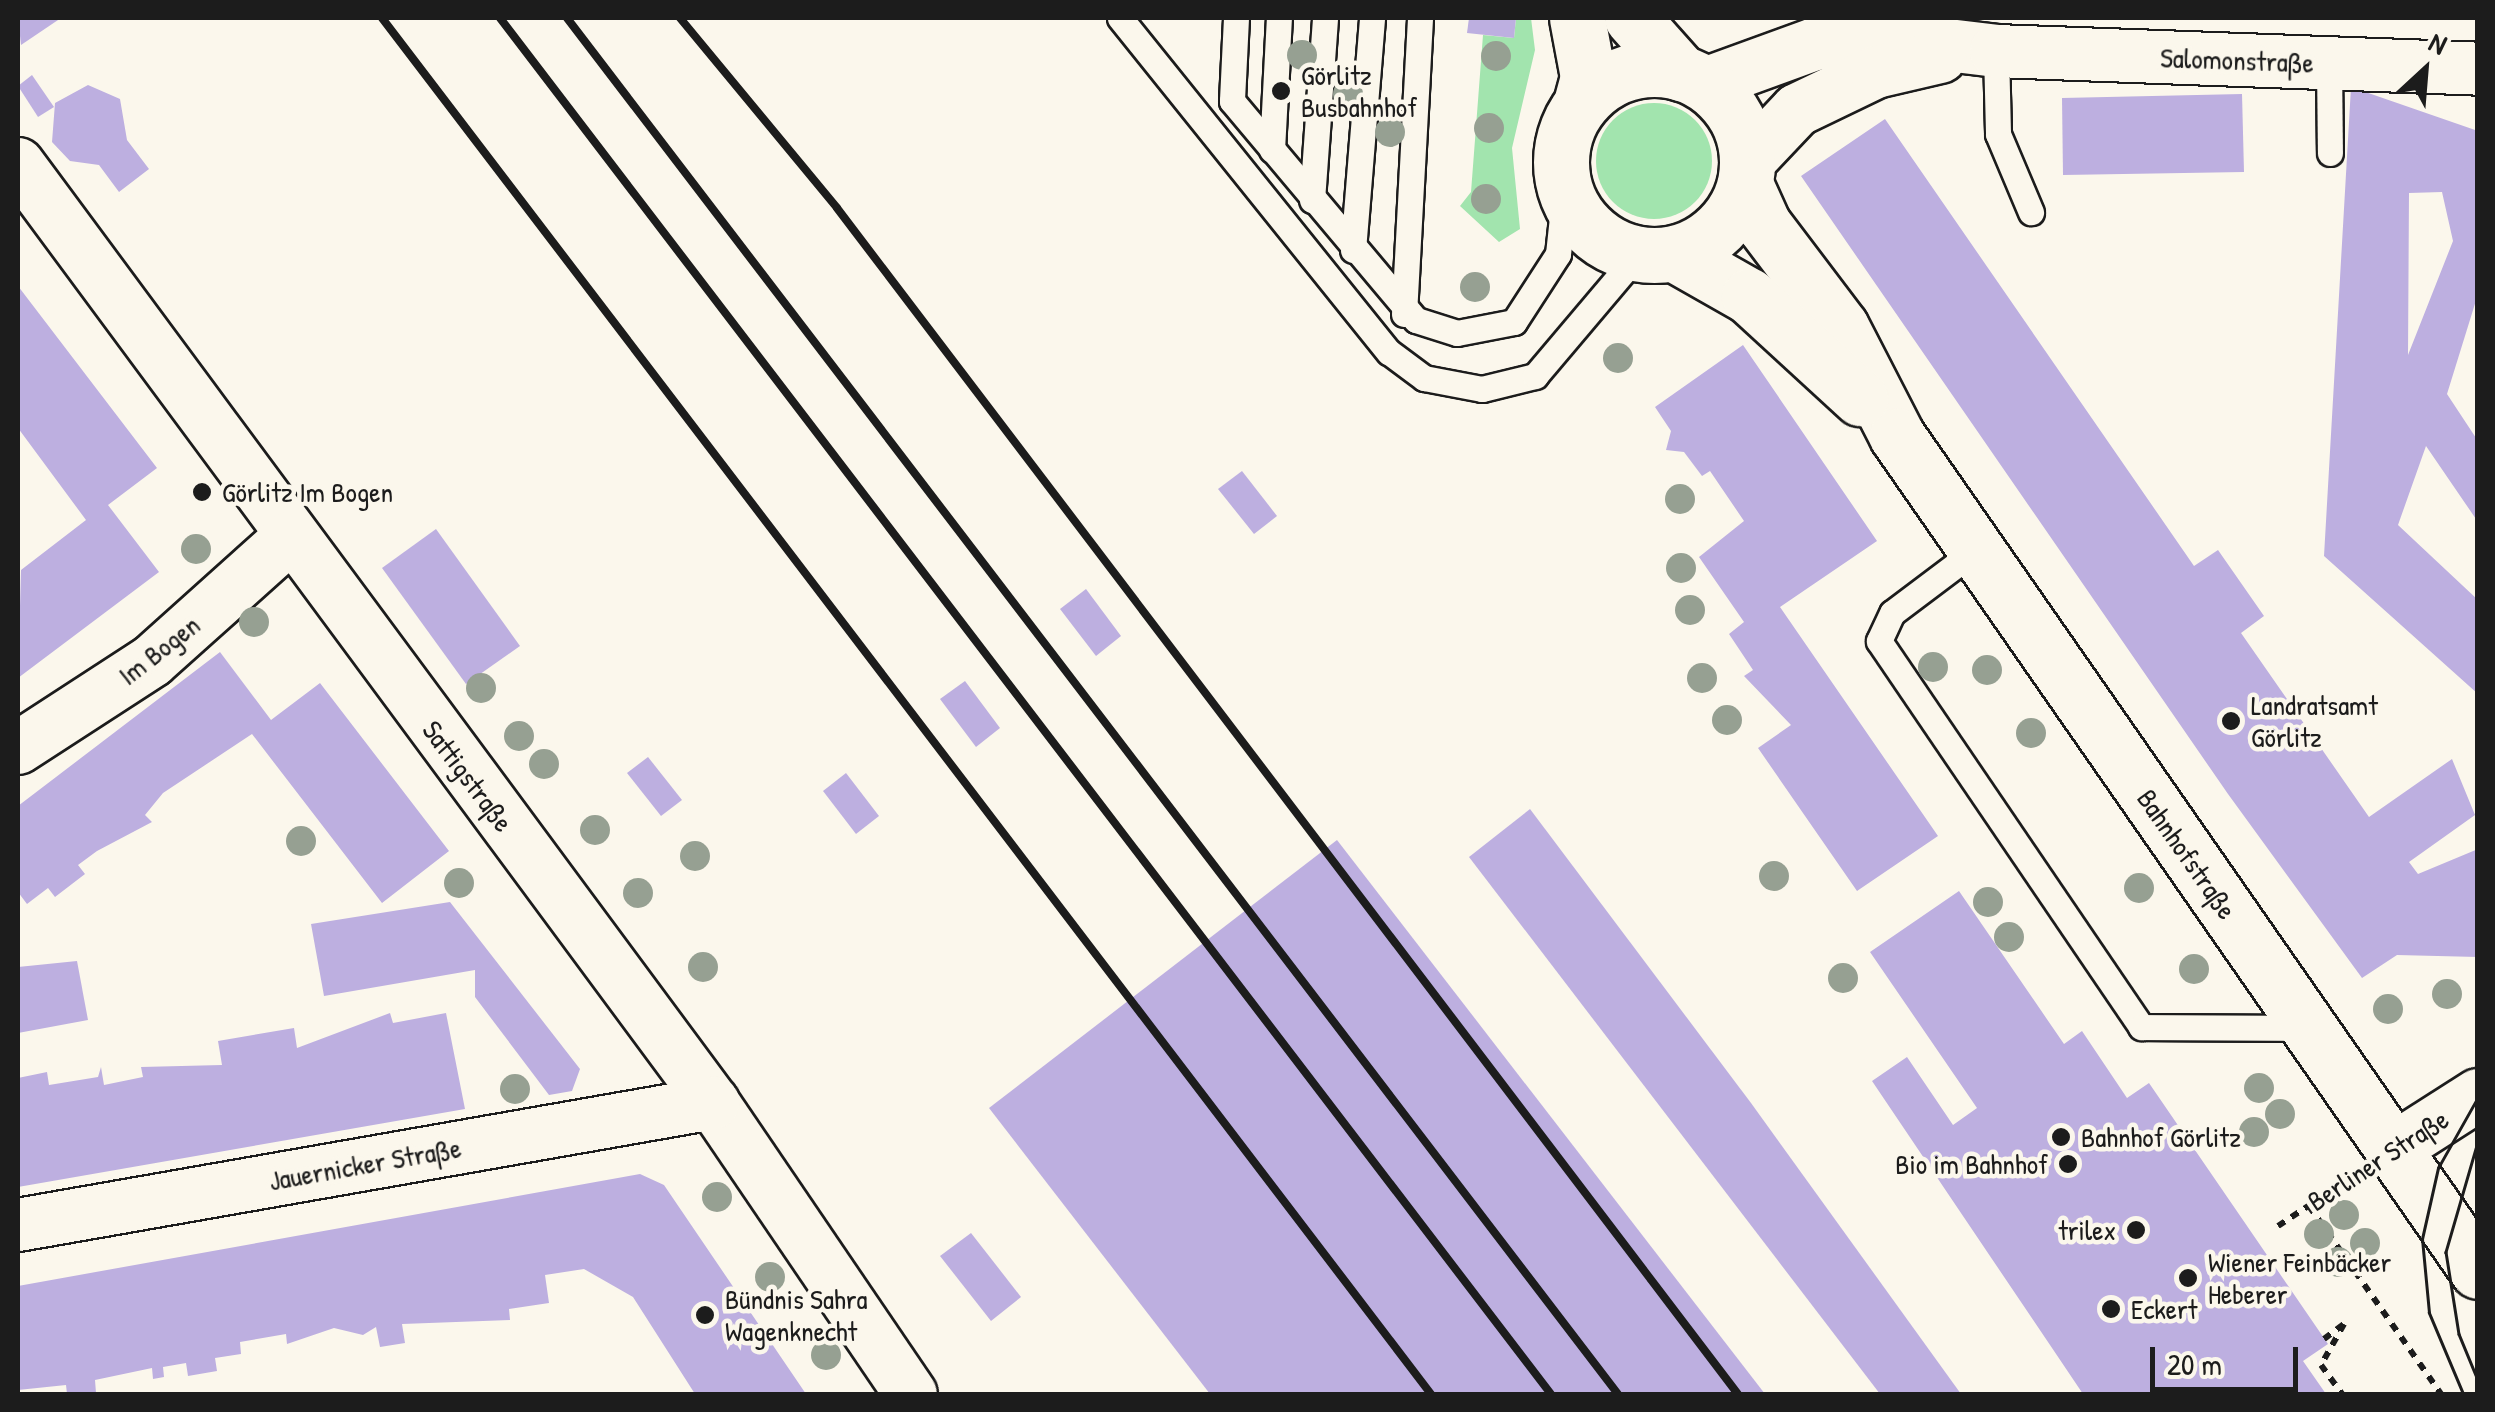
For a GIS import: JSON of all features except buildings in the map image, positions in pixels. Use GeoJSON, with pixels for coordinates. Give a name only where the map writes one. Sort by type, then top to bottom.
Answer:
{"type":"FeatureCollection","features":[{"type":"Feature","properties":{"kind":"main road"},"geometry":{"type":"LineString","coordinates":[[1566,190],[1562,146],[1588,77],[1576,18]]}},
{"type":"Feature","properties":{"kind":"main road","name":"Bahnhofstraße"},"geometry":{"type":"LineString","coordinates":[[1632,18],[1736,117],[1746,173],[1763,224],[1834,314],[1897,436],[2308,1028],[2413,1137],[2478,1271]]}},
{"type":"Feature","properties":{"kind":"main road"},"geometry":{"type":"LineString","coordinates":[[1581,104],[1624,74],[1693,78]]}},
{"type":"Feature","properties":{"kind":"main road"},"geometry":{"type":"LineString","coordinates":[[1656,254],[1719,230],[1746,173]]}},
{"type":"Feature","properties":{"kind":"main road","name":"Bahnhofstraße"},"geometry":{"type":"LineString","coordinates":[[1566,190],[1585,226],[1656,254],[1778,318],[1897,436]]}},
{"type":"Feature","properties":{"kind":"street","name":"Salomonstraße"},"geometry":{"type":"LineString","coordinates":[[1693,78],[1856,37],[1996,51],[2478,70]]}},
{"type":"Feature","properties":{"kind":"street","name":"Salomonstraße"},"geometry":{"type":"LineString","coordinates":[[1746,173],[1780,122],[1850,82],[1904,63],[1996,51]]}},
{"type":"Feature","properties":{"kind":"street","name":"Sattigstraße"},"geometry":{"type":"LineString","coordinates":[[18,164],[290,538],[713,1103],[911,1394]]}},
{"type":"Feature","properties":{"kind":"street","name":"Im Bogen"},"geometry":{"type":"LineString","coordinates":[[18,748],[152,661],[290,538]]}},
{"type":"Feature","properties":{"kind":"street","name":"Berliner Straße"},"geometry":{"type":"LineString","coordinates":[[2413,1137],[2478,1095]]}},
{"type":"Feature","properties":{"kind":"street","name":"Jauernicker Straße"},"geometry":{"type":"LineString","coordinates":[[18,1225],[713,1103]]}},
{"type":"Feature","properties":{"kind":"lane"},"geometry":{"type":"LineString","coordinates":[[1120,18],[1389,352],[1424,378],[1482,389],[1535,376],[1656,254]]}},
{"type":"Feature","properties":{"kind":"lane"},"geometry":{"type":"LineString","coordinates":[[1236,18],[1232,101],[1404,314],[1456,333],[1514,322],[1558,254],[1566,190]]}},
{"type":"Feature","properties":{"kind":"lane"},"geometry":{"type":"LineString","coordinates":[[1272,150],[1279,18]]}},
{"type":"Feature","properties":{"kind":"lane"},"geometry":{"type":"LineString","coordinates":[[1312,200],[1325,18]]}},
{"type":"Feature","properties":{"kind":"lane"},"geometry":{"type":"LineString","coordinates":[[1353,250],[1372,18]]}},
{"type":"Feature","properties":{"kind":"lane"},"geometry":{"type":"LineString","coordinates":[[1404,314],[1420,18]]}},
{"type":"Feature","properties":{"kind":"lane"},"geometry":{"type":"LineString","coordinates":[[1996,51],[1998,134],[2031,212]]}},
{"type":"Feature","properties":{"kind":"lane"},"geometry":{"type":"LineString","coordinates":[[2329,64],[2330,153]]}},
{"type":"Feature","properties":{"kind":"lane"},"geometry":{"type":"LineString","coordinates":[[1977,550],[1892,613],[1880,642],[2157,1051]]}},
{"type":"Feature","properties":{"kind":"lane"},"geometry":{"type":"LineString","coordinates":[[2141,1027],[2308,1028]]}},
{"type":"Feature","properties":{"kind":"path","name":"Berliner Straße"},"geometry":{"type":"LineString","coordinates":[[2278,1226],[2413,1137]]}},
{"type":"Feature","properties":{"kind":"path"},"geometry":{"type":"LineString","coordinates":[[2308,1206],[2441,1394]]}},
{"type":"Feature","properties":{"kind":"path"},"geometry":{"type":"LineString","coordinates":[[2324,1339],[2344,1324],[2322,1365],[2342,1394]]}},
{"type":"Feature","properties":{"kind":"green space"},"geometry":{"type":"Polygon","coordinates":[[[1516,18],[1531,18],[1535,50],[1512,148],[1520,229],[1499,242],[1460,206],[1471,192],[1483,35],[1514,38],[1516,18]]]}},
{"type":"Feature","properties":{"kind":"green space"},"geometry":{"type":"Polygon","coordinates":[[[1654,103],[1676,107],[1695,120],[1708,139],[1712,161],[1708,183],[1695,202],[1676,215],[1654,219],[1632,215],[1613,202],[1600,183],[1596,161],[1600,139],[1613,120],[1632,107],[1654,103]]]}},
{"type":"Feature","properties":{"kind":"tram line"},"geometry":{"type":"LineString","coordinates":[[2463,1394],[2429,1313],[2422,1239],[2438,1168],[2478,1097]]}},
{"type":"Feature","properties":{"kind":"tram line"},"geometry":{"type":"LineString","coordinates":[[2478,1142],[2446,1252],[2459,1334],[2478,1380]]}},
{"type":"Feature","properties":{"kind":"railway"},"geometry":{"type":"LineString","coordinates":[[382,18],[1431,1394]]}},
{"type":"Feature","properties":{"kind":"railway"},"geometry":{"type":"LineString","coordinates":[[500,18],[1551,1394]]}},
{"type":"Feature","properties":{"kind":"railway"},"geometry":{"type":"LineString","coordinates":[[567,18],[1618,1394]]}},
{"type":"Feature","properties":{"kind":"railway"},"geometry":{"type":"LineString","coordinates":[[680,18],[837,208],[1738,1394]]}},
{"type":"Feature","properties":{"kind":"place","name":"Görlitz Busbahnhof"},"geometry":{"type":"Point","coordinates":[1281,91]}},
{"type":"Feature","properties":{"kind":"place","name":"Görlitz Im Bogen"},"geometry":{"type":"Point","coordinates":[202,492]}},
{"type":"Feature","properties":{"kind":"place","name":"Landratsamt Görlitz"},"geometry":{"type":"Point","coordinates":[2231,721]}},
{"type":"Feature","properties":{"kind":"place","name":"Bahnhof Görlitz"},"geometry":{"type":"Point","coordinates":[2061,1137]}},
{"type":"Feature","properties":{"kind":"place","name":"Bio im Bahnhof"},"geometry":{"type":"Point","coordinates":[2068,1164]}},
{"type":"Feature","properties":{"kind":"place","name":"trilex"},"geometry":{"type":"Point","coordinates":[2136,1230]}},
{"type":"Feature","properties":{"kind":"place","name":"Wiener Feinbäcker Heberer"},"geometry":{"type":"Point","coordinates":[2188,1278]}},
{"type":"Feature","properties":{"kind":"place","name":"Eckert"},"geometry":{"type":"Point","coordinates":[2111,1309]}},
{"type":"Feature","properties":{"kind":"place","name":"Bündnis Sahra Wagenknecht"},"geometry":{"type":"Point","coordinates":[705,1315]}}]}
